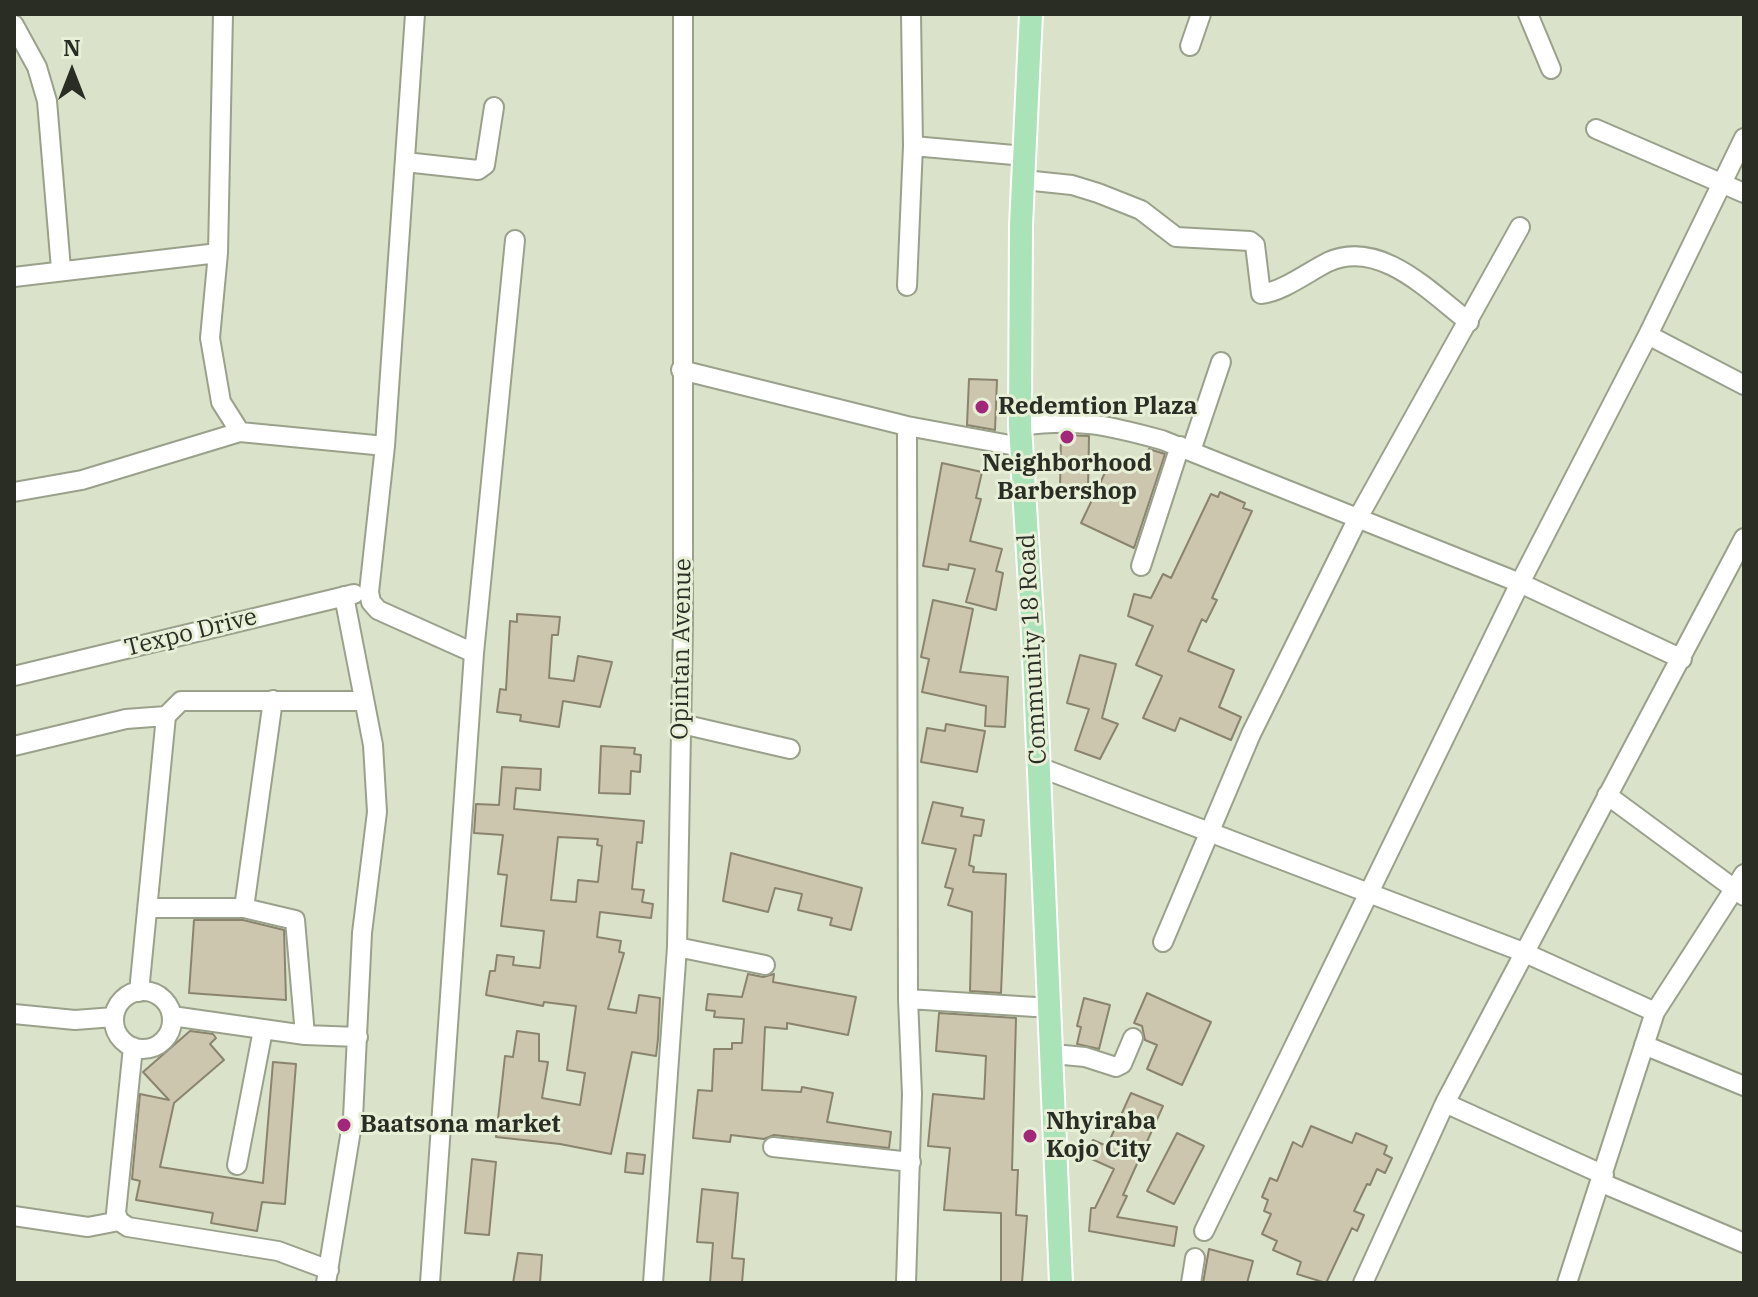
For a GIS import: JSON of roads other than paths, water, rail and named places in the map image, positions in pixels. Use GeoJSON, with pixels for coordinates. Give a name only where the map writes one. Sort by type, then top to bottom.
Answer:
{"type":"FeatureCollection","features":[{"type":"Feature","properties":{"kind":"main road","name":"Community 18 Road"},"geometry":{"type":"LineString","coordinates":[[1031,14],[1024,180],[1020,437],[1051,1008],[1061,1283]]}},
{"type":"Feature","properties":{"kind":"street"},"geometry":{"type":"LineString","coordinates":[[223,14],[218,253],[210,338],[214,378],[227,414],[240,432]]}},
{"type":"Feature","properties":{"kind":"street"},"geometry":{"type":"LineString","coordinates":[[415,14],[385,446],[369,592],[371,602],[378,610],[474,653]]}},
{"type":"Feature","properties":{"kind":"street","name":"Opintan Avenue"},"geometry":{"type":"LineString","coordinates":[[653,1283],[677,947],[682,724],[683,14]]}},
{"type":"Feature","properties":{"kind":"street"},"geometry":{"type":"LineString","coordinates":[[907,286],[913,146],[911,14]]}},
{"type":"Feature","properties":{"kind":"street"},"geometry":{"type":"LineString","coordinates":[[1190,46],[1201,14]]}},
{"type":"Feature","properties":{"kind":"street"},"geometry":{"type":"LineString","coordinates":[[1528,14],[1551,69]]}},
{"type":"Feature","properties":{"kind":"street"},"geometry":{"type":"LineString","coordinates":[[14,25],[37,67],[47,101],[61,269]]}},
{"type":"Feature","properties":{"kind":"street"},"geometry":{"type":"LineString","coordinates":[[405,162],[478,170],[485,165],[494,107]]}},
{"type":"Feature","properties":{"kind":"street"},"geometry":{"type":"LineString","coordinates":[[1596,129],[1744,193]]}},
{"type":"Feature","properties":{"kind":"street"},"geometry":{"type":"LineString","coordinates":[[1204,1231],[1368,890],[1744,138]]}},
{"type":"Feature","properties":{"kind":"street"},"geometry":{"type":"LineString","coordinates":[[913,146],[1025,156]]}},
{"type":"Feature","properties":{"kind":"street"},"geometry":{"type":"LineString","coordinates":[[1024,180],[1072,185],[1098,193],[1141,210],[1176,237],[1250,241],[1255,245],[1261,294],[1333,260],[1380,260],[1401,270],[1469,322]]}},
{"type":"Feature","properties":{"kind":"street"},"geometry":{"type":"LineString","coordinates":[[1163,942],[1208,829],[1251,734],[1359,516],[1520,227]]}},
{"type":"Feature","properties":{"kind":"street"},"geometry":{"type":"LineString","coordinates":[[430,1283],[474,653],[515,240]]}},
{"type":"Feature","properties":{"kind":"street"},"geometry":{"type":"LineString","coordinates":[[14,277],[61,269],[218,253]]}},
{"type":"Feature","properties":{"kind":"street"},"geometry":{"type":"LineString","coordinates":[[1648,335],[1744,385]]}},
{"type":"Feature","properties":{"kind":"street"},"geometry":{"type":"LineString","coordinates":[[1141,566],[1221,362]]}},
{"type":"Feature","properties":{"kind":"street"},"geometry":{"type":"LineString","coordinates":[[681,370],[907,426],[1020,437],[1062,420],[1102,423],[1186,448],[1359,516],[1520,583],[1682,659]]}},
{"type":"Feature","properties":{"kind":"street"},"geometry":{"type":"LineString","coordinates":[[906,1283],[911,1162],[907,426]]}},
{"type":"Feature","properties":{"kind":"street"},"geometry":{"type":"LineString","coordinates":[[14,492],[82,480],[240,432],[385,446]]}},
{"type":"Feature","properties":{"kind":"street"},"geometry":{"type":"LineString","coordinates":[[1363,1283],[1445,1103],[1744,538]]}},
{"type":"Feature","properties":{"kind":"street","name":"Texpo Drive"},"geometry":{"type":"LineString","coordinates":[[14,676],[369,592]]}},
{"type":"Feature","properties":{"kind":"street"},"geometry":{"type":"LineString","coordinates":[[133,1047],[116,1213],[119,1221],[128,1227],[278,1251],[328,1277],[353,1118],[362,933],[377,812],[373,745],[344,596]]}},
{"type":"Feature","properties":{"kind":"street"},"geometry":{"type":"LineString","coordinates":[[244,908],[273,700]]}},
{"type":"Feature","properties":{"kind":"street"},"geometry":{"type":"LineString","coordinates":[[139,992],[166,716],[181,701],[364,701]]}},
{"type":"Feature","properties":{"kind":"street"},"geometry":{"type":"LineString","coordinates":[[14,746],[126,719],[166,716]]}},
{"type":"Feature","properties":{"kind":"street"},"geometry":{"type":"LineString","coordinates":[[682,724],[790,749]]}},
{"type":"Feature","properties":{"kind":"street"},"geometry":{"type":"LineString","coordinates":[[1039,767],[1368,890],[1523,952],[1655,1012]]}},
{"type":"Feature","properties":{"kind":"street"},"geometry":{"type":"LineString","coordinates":[[1567,1283],[1655,1012],[1740,886],[1607,795]]}},
{"type":"Feature","properties":{"kind":"street"},"geometry":{"type":"LineString","coordinates":[[148,908],[244,908],[290,917],[298,928],[305,1035]]}},
{"type":"Feature","properties":{"kind":"street"},"geometry":{"type":"LineString","coordinates":[[677,947],[765,965]]}},
{"type":"Feature","properties":{"kind":"street"},"geometry":{"type":"LineString","coordinates":[[139,992],[161,997],[172,1016],[171,1030],[162,1042],[148,1049],[133,1047],[117,1032],[114,1017],[125,998],[139,992]]}},
{"type":"Feature","properties":{"kind":"street"},"geometry":{"type":"LineString","coordinates":[[908,999],[1051,1008]]}},
{"type":"Feature","properties":{"kind":"street"},"geometry":{"type":"LineString","coordinates":[[14,1014],[75,1020],[114,1017]]}},
{"type":"Feature","properties":{"kind":"street"},"geometry":{"type":"LineString","coordinates":[[172,1016],[305,1035],[358,1037]]}},
{"type":"Feature","properties":{"kind":"street"},"geometry":{"type":"LineString","coordinates":[[237,1165],[263,1030]]}},
{"type":"Feature","properties":{"kind":"street"},"geometry":{"type":"LineString","coordinates":[[1053,1054],[1085,1057],[1116,1067],[1122,1064],[1133,1038]]}},
{"type":"Feature","properties":{"kind":"street"},"geometry":{"type":"LineString","coordinates":[[1644,1045],[1744,1086]]}},
{"type":"Feature","properties":{"kind":"street"},"geometry":{"type":"LineString","coordinates":[[1445,1103],[1744,1243]]}},
{"type":"Feature","properties":{"kind":"street"},"geometry":{"type":"LineString","coordinates":[[773,1147],[911,1162]]}},
{"type":"Feature","properties":{"kind":"street"},"geometry":{"type":"LineString","coordinates":[[14,1216],[88,1227],[119,1221]]}},
{"type":"Feature","properties":{"kind":"street"},"geometry":{"type":"LineString","coordinates":[[1191,1283],[1195,1258]]}},
{"type":"Feature","properties":{"kind":"place","name":"Redemtion Plaza"},"geometry":{"type":"Point","coordinates":[982,407]}},
{"type":"Feature","properties":{"kind":"place","name":"Neighborhood Barbershop"},"geometry":{"type":"Point","coordinates":[1067,437]}},
{"type":"Feature","properties":{"kind":"place","name":"Baatsona market"},"geometry":{"type":"Point","coordinates":[344,1125]}},
{"type":"Feature","properties":{"kind":"place","name":"Nhyiraba Kojo City"},"geometry":{"type":"Point","coordinates":[1030,1136]}}]}
